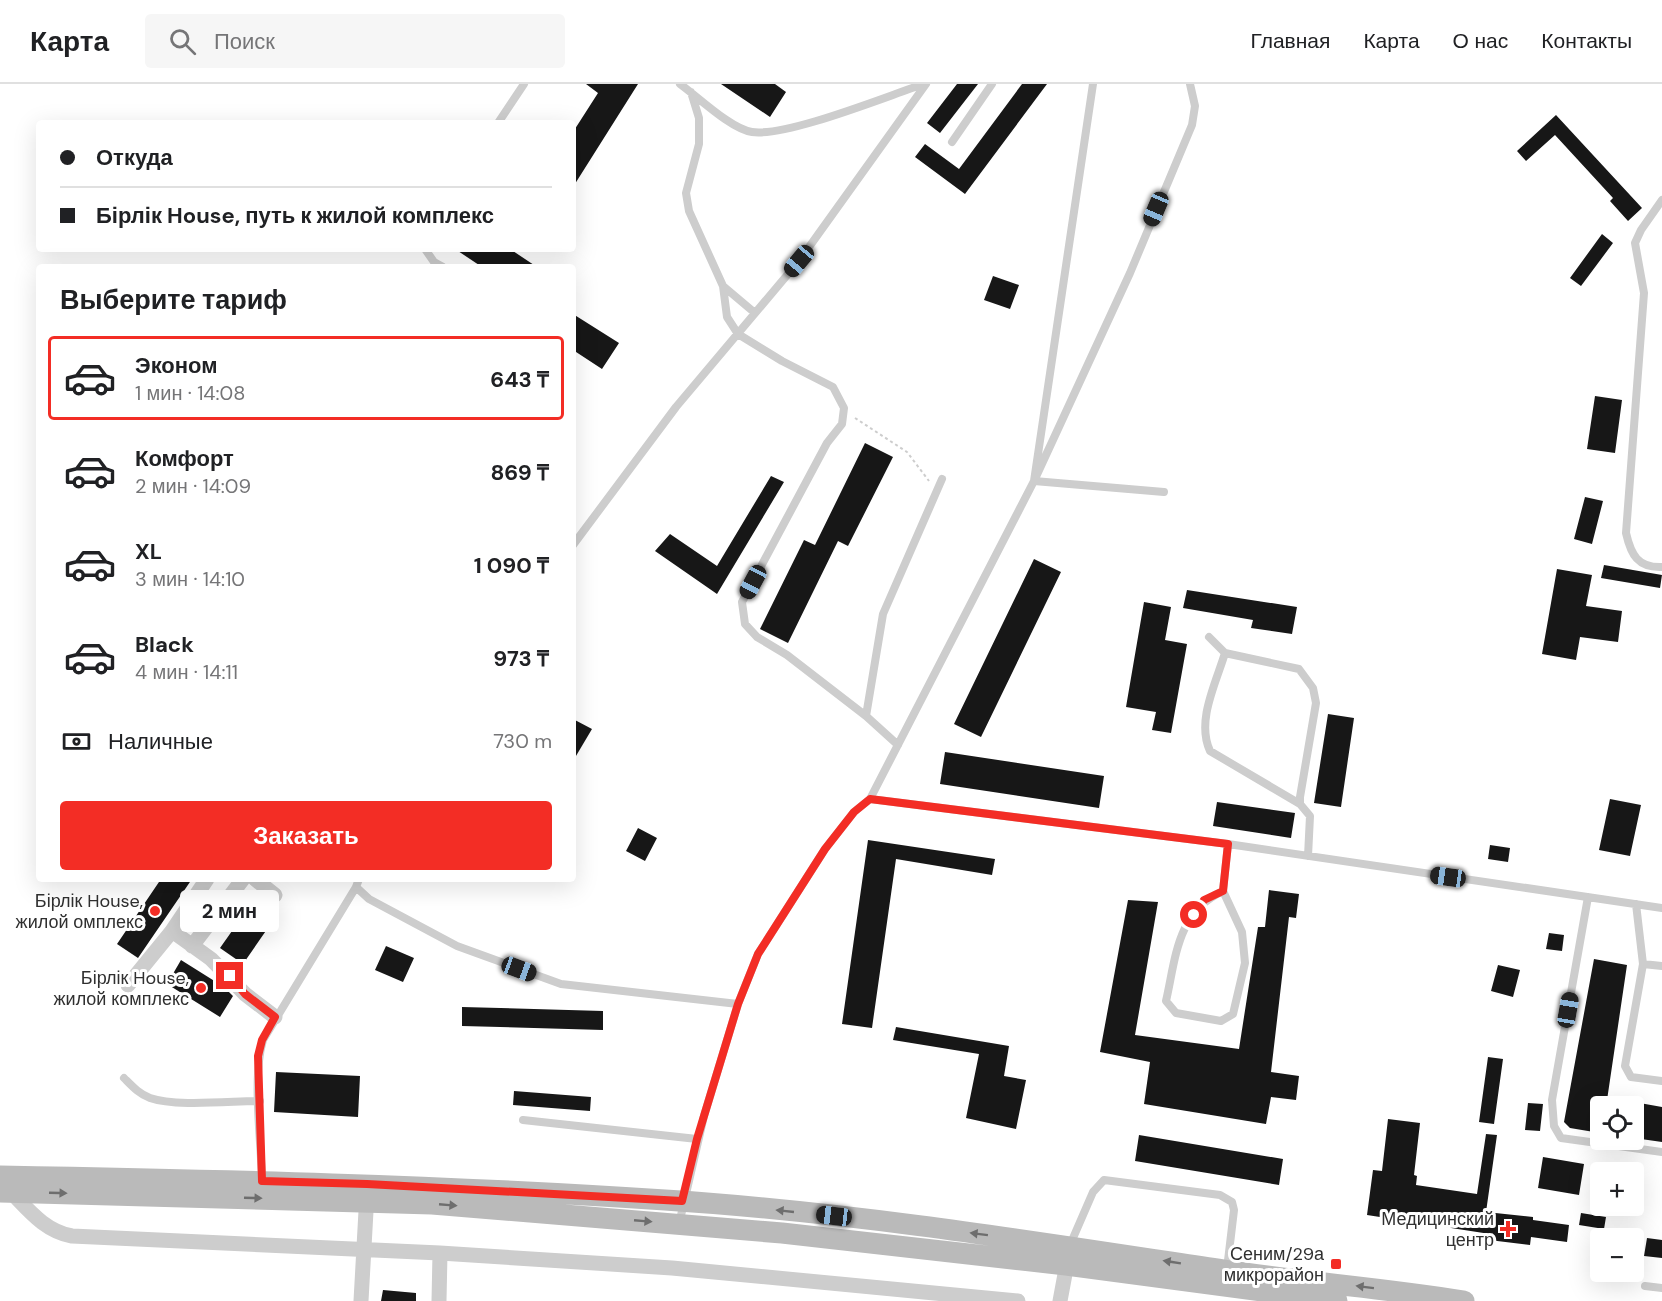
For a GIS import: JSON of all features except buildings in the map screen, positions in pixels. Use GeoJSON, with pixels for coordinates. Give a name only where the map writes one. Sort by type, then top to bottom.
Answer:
{"type":"FeatureCollection","features":[{"type":"Feature","properties":{"kind":"main road"},"geometry":{"type":"LineString","coordinates":[[3,1185],[262,1181],[367,1193],[432,1204],[1227,1270],[1464,1301]]}},
{"type":"Feature","properties":{"kind":"main road"},"geometry":{"type":"LineString","coordinates":[[3,1185],[682,1201],[787,1211],[1337,1301]]}},
{"type":"Feature","properties":{"kind":"street"},"geometry":{"type":"LineString","coordinates":[[128,985],[172,931],[205,882]]}},
{"type":"Feature","properties":{"kind":"street"},"geometry":{"type":"LineString","coordinates":[[192,946],[241,882]]}},
{"type":"Feature","properties":{"kind":"street"},"geometry":{"type":"LineString","coordinates":[[259,882],[275,895]]}},
{"type":"Feature","properties":{"kind":"street"},"geometry":{"type":"LineString","coordinates":[[172,931],[211,959],[245,994],[275,1017]]}},
{"type":"Feature","properties":{"kind":"street"},"geometry":{"type":"LineString","coordinates":[[3,1185],[45,1225],[57,1233],[72,1236],[440,1253],[672,1268],[1018,1301]]}},
{"type":"Feature","properties":{"kind":"street"},"geometry":{"type":"LineString","coordinates":[[362,1301],[367,1193]]}},
{"type":"Feature","properties":{"kind":"street"},"geometry":{"type":"LineString","coordinates":[[439,1301],[440,1253]]}},
{"type":"Feature","properties":{"kind":"street"},"geometry":{"type":"LineString","coordinates":[[1060,1301],[1068,1256]]}},
{"type":"Feature","properties":{"kind":"lane"},"geometry":{"type":"LineString","coordinates":[[500,120],[524,84]]}},
{"type":"Feature","properties":{"kind":"lane"},"geometry":{"type":"LineString","coordinates":[[680,84],[736,125],[752,132],[798,125],[925,84]]}},
{"type":"Feature","properties":{"kind":"lane"},"geometry":{"type":"LineString","coordinates":[[576,541],[676,407],[799,261],[925,84]]}},
{"type":"Feature","properties":{"kind":"lane"},"geometry":{"type":"LineString","coordinates":[[952,142],[992,84]]}},
{"type":"Feature","properties":{"kind":"lane"},"geometry":{"type":"LineString","coordinates":[[1034,482],[1094,84]]}},
{"type":"Feature","properties":{"kind":"lane"},"geometry":{"type":"LineString","coordinates":[[679,1224],[682,1201],[697,1139],[738,1004],[758,954],[825,849],[854,812],[870,799],[1034,482],[1130,273],[1192,125],[1195,106],[1190,84]]}},
{"type":"Feature","properties":{"kind":"lane"},"geometry":{"type":"LineString","coordinates":[[691,92],[699,118],[699,144],[686,193],[689,211],[723,286],[727,317],[738,334],[782,362],[833,387],[844,408],[842,424],[827,443],[742,602],[745,624],[757,637],[787,655],[866,716],[898,745]]}},
{"type":"Feature","properties":{"kind":"lane"},"geometry":{"type":"LineString","coordinates":[[1662,200],[1641,230],[1635,243],[1644,293],[1626,533],[1629,550],[1637,561],[1651,568],[1662,567]]}},
{"type":"Feature","properties":{"kind":"lane"},"geometry":{"type":"LineString","coordinates":[[426,252],[439,264]]}},
{"type":"Feature","properties":{"kind":"lane"},"geometry":{"type":"LineString","coordinates":[[723,286],[755,314]]}},
{"type":"Feature","properties":{"kind":"lane"},"geometry":{"type":"LineString","coordinates":[[866,716],[883,614],[942,479]]}},
{"type":"Feature","properties":{"kind":"lane"},"geometry":{"type":"LineString","coordinates":[[1034,482],[1164,492]]}},
{"type":"Feature","properties":{"kind":"lane"},"geometry":{"type":"LineString","coordinates":[[1209,637],[1225,653],[1299,669],[1313,688],[1316,703],[1300,804]]}},
{"type":"Feature","properties":{"kind":"lane"},"geometry":{"type":"LineString","coordinates":[[1225,653],[1204,726],[1205,740],[1210,751],[1300,804],[1310,816],[1308,856]]}},
{"type":"Feature","properties":{"kind":"lane"},"geometry":{"type":"LineString","coordinates":[[870,799],[1228,844],[1662,908]]}},
{"type":"Feature","properties":{"kind":"lane"},"geometry":{"type":"LineString","coordinates":[[1223,891],[1204,900],[1183,930],[1166,1001],[1176,1012],[1221,1021],[1233,1014],[1245,963],[1242,932],[1223,891],[1228,844]]}},
{"type":"Feature","properties":{"kind":"lane"},"geometry":{"type":"LineString","coordinates":[[262,1181],[258,1056],[262,1040],[358,883],[369,899],[458,946],[561,984],[738,1004]]}},
{"type":"Feature","properties":{"kind":"lane"},"geometry":{"type":"LineString","coordinates":[[1588,897],[1552,1100],[1554,1126],[1561,1138],[1662,1152]]}},
{"type":"Feature","properties":{"kind":"lane"},"geometry":{"type":"LineString","coordinates":[[1636,904],[1643,964],[1625,1066],[1631,1077],[1662,1081]]}},
{"type":"Feature","properties":{"kind":"lane"},"geometry":{"type":"LineString","coordinates":[[1643,964],[1662,966]]}},
{"type":"Feature","properties":{"kind":"lane"},"geometry":{"type":"LineString","coordinates":[[124,1077],[136,1090],[151,1099],[180,1102],[260,1101]]}},
{"type":"Feature","properties":{"kind":"lane"},"geometry":{"type":"LineString","coordinates":[[523,1120],[697,1139]]}},
{"type":"Feature","properties":{"kind":"lane"},"geometry":{"type":"LineString","coordinates":[[1068,1256],[1093,1192],[1104,1180],[1220,1195],[1232,1202],[1234,1210],[1227,1270]]}},
{"type":"Feature","properties":{"kind":"lane"},"geometry":{"type":"LineString","coordinates":[[1645,1286],[1662,1288]]}},
{"type":"Feature","properties":{"kind":"path"},"geometry":{"type":"LineString","coordinates":[[844,408],[861,423],[907,452],[936,491]]}},
{"type":"Feature","properties":{"kind":"place","name":"Бірлік House, жилой омплекс"},"geometry":{"type":"Point","coordinates":[155,911]}},
{"type":"Feature","properties":{"kind":"place","name":"Бірлік House, жилой комплекс"},"geometry":{"type":"Point","coordinates":[201,988]}},
{"type":"Feature","properties":{"kind":"place","name":"Медицинский центр"},"geometry":{"type":"Point","coordinates":[1508,1229]}},
{"type":"Feature","properties":{"kind":"place","name":"Сеним/29а микрорайон"},"geometry":{"type":"Point","coordinates":[1336,1264]}},
{"type":"Feature","properties":{"kind":"route"},"geometry":{"type":"LineString","coordinates":[[230,976],[245,994],[275,1017],[262,1040],[258,1056],[262,1181],[367,1184],[682,1201],[697,1139],[738,1004],[758,954],[825,849],[854,812],[870,799],[1228,844],[1223,891],[1204,900],[1194,915]]}}]}
